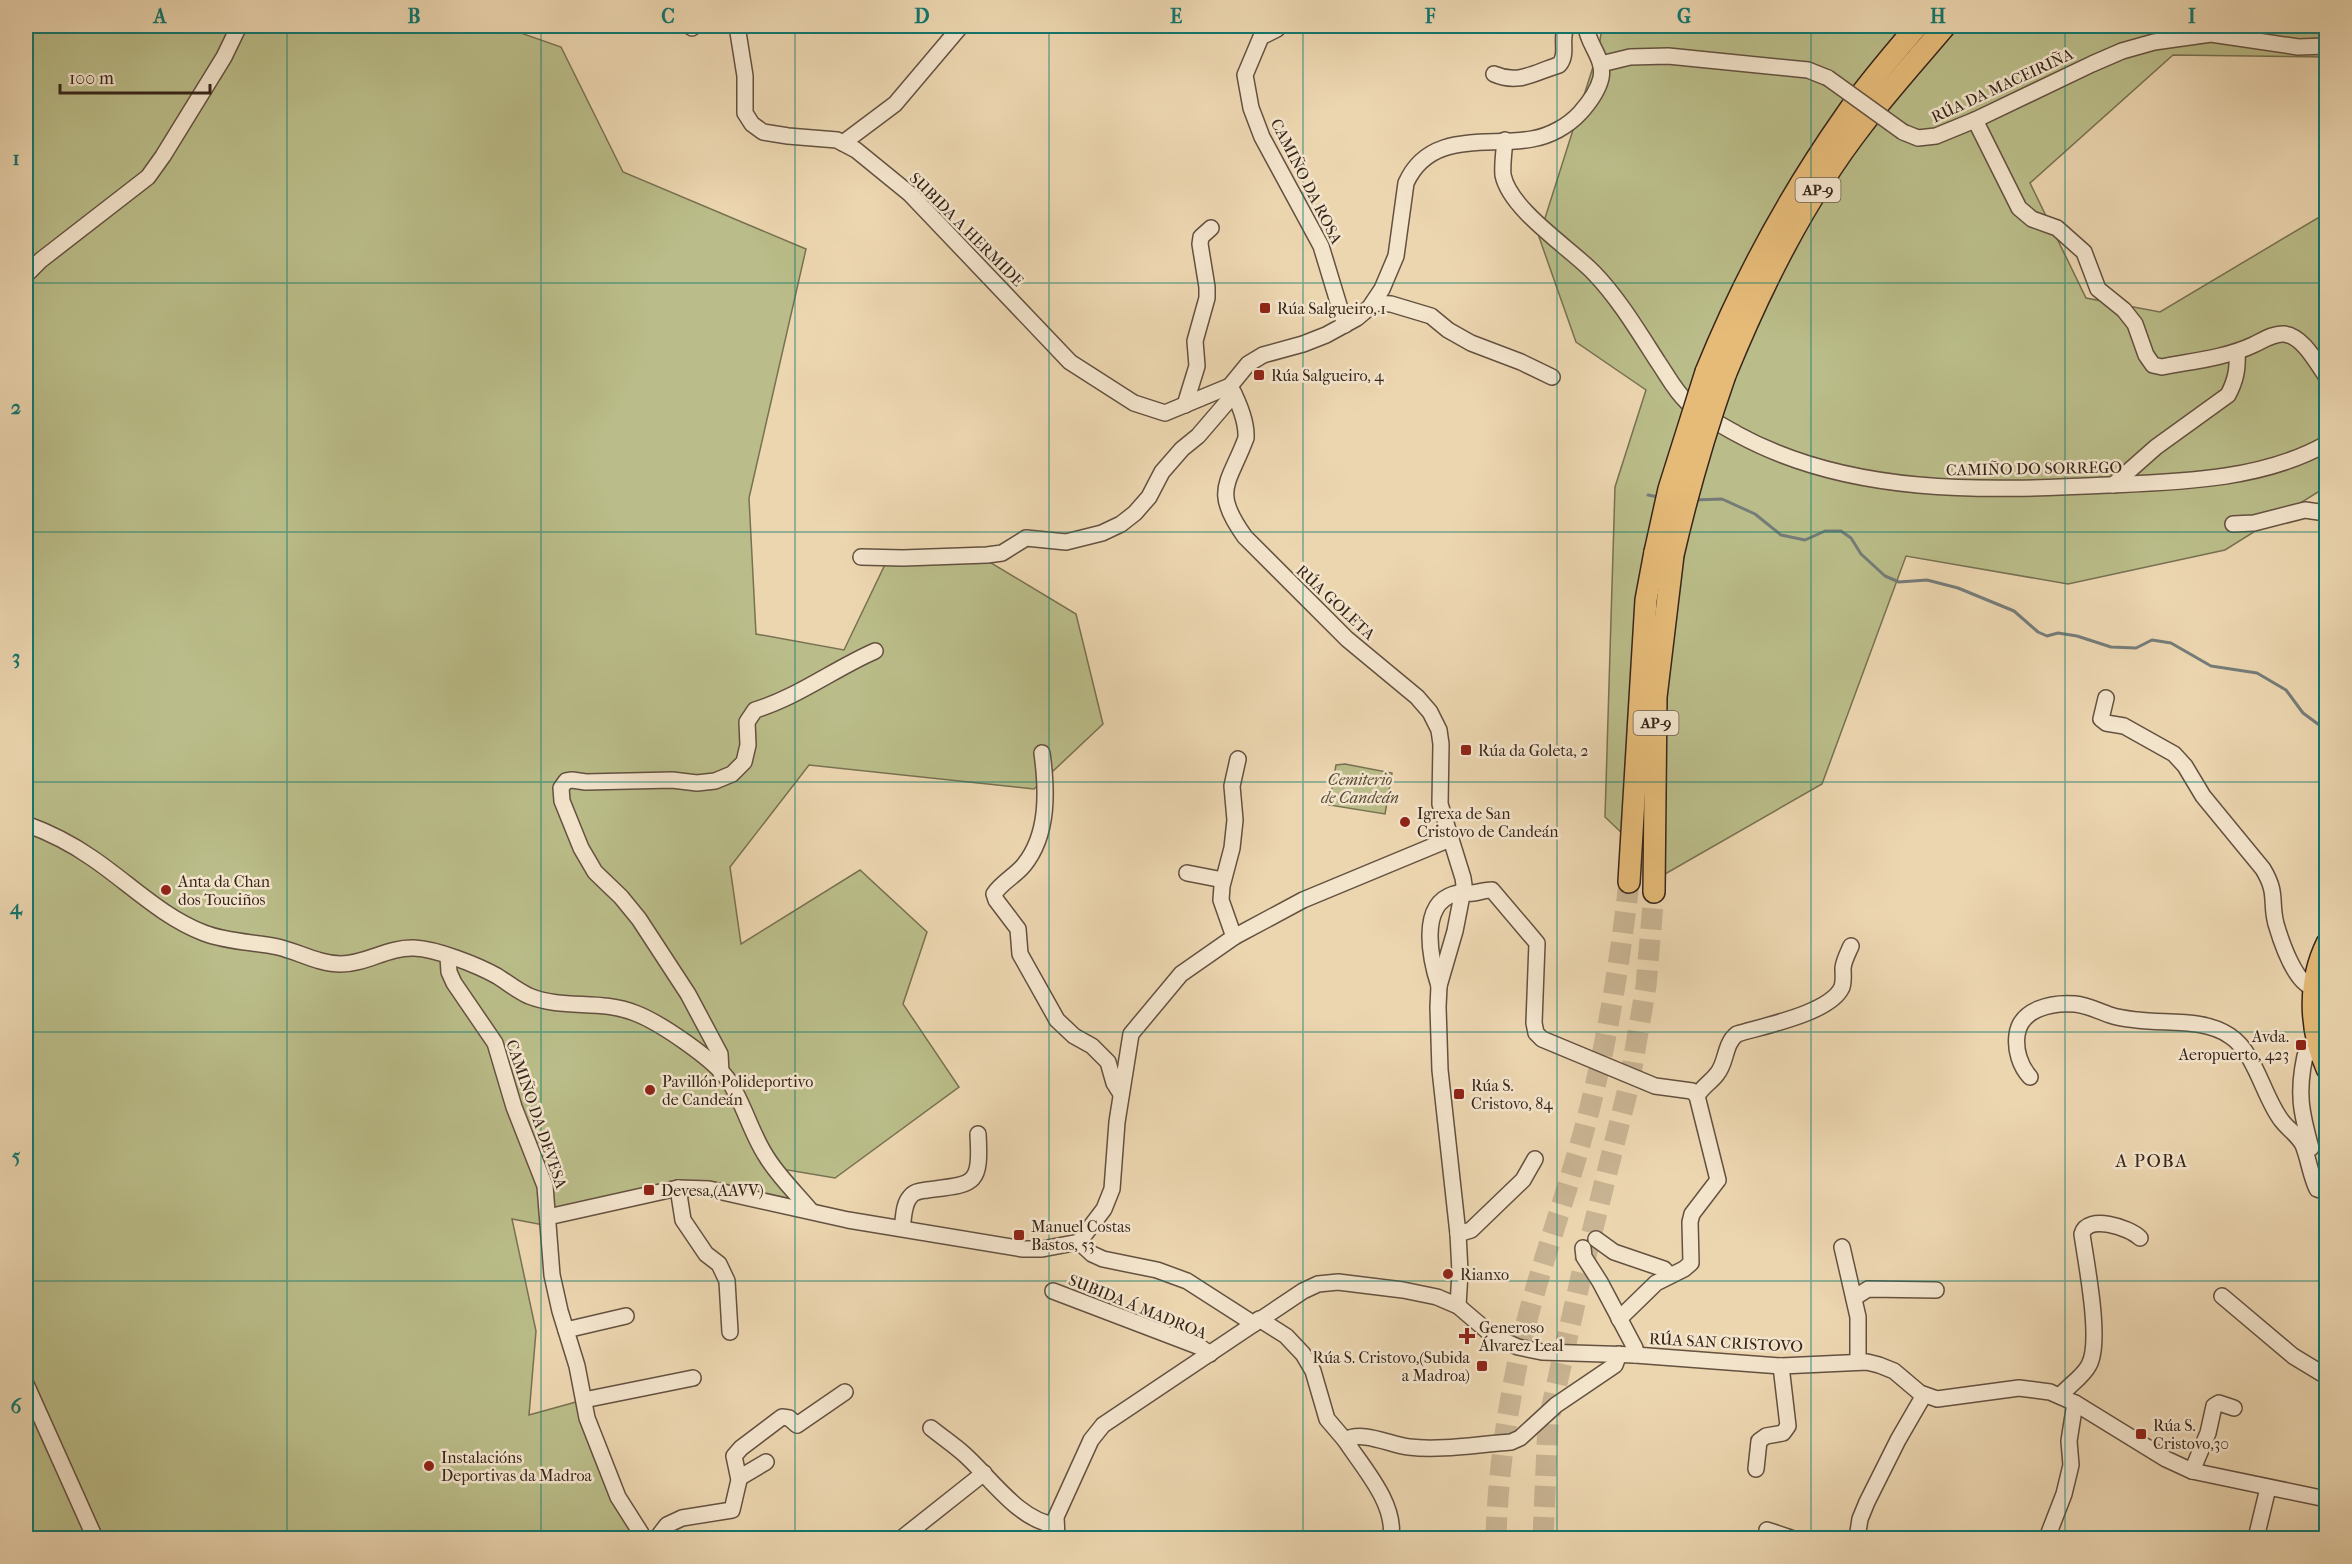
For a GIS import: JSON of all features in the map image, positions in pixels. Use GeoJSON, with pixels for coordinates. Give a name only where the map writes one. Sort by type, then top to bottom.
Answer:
{"type":"FeatureCollection","features":[{"type":"Feature","properties":{"kind":"highway","name":"AP-9"},"geometry":{"type":"LineString","coordinates":[[1654,892],[1656,697],[1669,489],[1715,374],[1748,276],[1789,202],[1847,114],[1917,26]]}},
{"type":"Feature","properties":{"kind":"highway","name":"AP-9"},"geometry":{"type":"LineString","coordinates":[[1715,374],[1810,201],[1862,125],[1945,26]]}},
{"type":"Feature","properties":{"kind":"highway","name":"AP-9"},"geometry":{"type":"LineString","coordinates":[[1629,882],[1646,600],[1664,554]]}},
{"type":"Feature","properties":{"kind":"main road"},"geometry":{"type":"LineString","coordinates":[[2326,942],[2322,966],[2314,988],[2320,1025],[2318,1049],[2326,1070]]}},
{"type":"Feature","properties":{"kind":"street"},"geometry":{"type":"LineString","coordinates":[[26,275],[41,260],[148,177],[224,57],[239,26]]}},
{"type":"Feature","properties":{"kind":"street","name":"SUBIDA A HERMIDE"},"geometry":{"type":"LineString","coordinates":[[737,26],[745,76],[745,113],[752,124],[763,132],[837,140],[856,150],[910,194],[1070,362],[1134,403],[1165,413],[1232,390]]}},
{"type":"Feature","properties":{"kind":"street"},"geometry":{"type":"LineString","coordinates":[[843,143],[895,104],[961,26]]}},
{"type":"Feature","properties":{"kind":"street"},"geometry":{"type":"LineString","coordinates":[[1494,74],[1506,79],[1523,78],[1558,65],[1564,55],[1563,32],[1567,26]]}},
{"type":"Feature","properties":{"kind":"street"},"geometry":{"type":"LineString","coordinates":[[861,557],[987,555],[1002,553],[1026,538],[1066,542],[1102,533],[1121,524],[1149,497],[1162,472],[1182,449],[1198,436],[1248,364],[1263,355],[1309,342],[1344,325],[1357,318],[1373,303],[1382,289],[1396,256],[1404,191],[1410,174],[1416,166],[1433,153],[1456,145],[1543,136],[1574,120],[1597,89],[1601,76],[1601,64],[1588,37],[1586,26]]}},
{"type":"Feature","properties":{"kind":"street","name":"CAMIÑO DA ROSA"},"geometry":{"type":"LineString","coordinates":[[1277,28],[1261,37],[1245,75],[1246,91],[1262,137],[1322,246],[1344,325]]}},
{"type":"Feature","properties":{"kind":"street","name":"RÚA DA MACEIRIÑA"},"geometry":{"type":"LineString","coordinates":[[1601,64],[1630,57],[1668,56],[1808,70],[1828,78],[1903,132],[1918,138],[1936,136],[2122,51],[2154,42],[2213,30],[2298,47],[2326,46]]}},
{"type":"Feature","properties":{"kind":"street"},"geometry":{"type":"LineString","coordinates":[[1975,120],[2019,208],[2032,219],[2057,228],[2068,235],[2084,252],[2098,289],[2124,310],[2136,324],[2146,355],[2153,365],[2162,367],[2237,352],[2275,335],[2284,334],[2294,338],[2311,355],[2326,376]]}},
{"type":"Feature","properties":{"kind":"street","name":"CAMIÑO DO SORREGO"},"geometry":{"type":"LineString","coordinates":[[1505,140],[1503,175],[1510,192],[1523,208],[1593,272],[1620,304],[1675,387],[1688,402],[1765,450],[1863,477],[1914,486],[2010,489],[2175,482],[2287,461],[2326,444]]}},
{"type":"Feature","properties":{"kind":"street"},"geometry":{"type":"LineString","coordinates":[[1185,405],[1197,366],[1195,341],[1207,298],[1201,237],[1211,228]]}},
{"type":"Feature","properties":{"kind":"street"},"geometry":{"type":"LineString","coordinates":[[1373,303],[1391,304],[1431,316],[1471,344],[1521,362],[1551,377]]}},
{"type":"Feature","properties":{"kind":"street"},"geometry":{"type":"LineString","coordinates":[[2113,485],[2156,447],[2228,394],[2236,374],[2237,352]]}},
{"type":"Feature","properties":{"kind":"street","name":"RÚA GOLETA"},"geometry":{"type":"LineString","coordinates":[[1232,390],[1246,429],[1246,438],[1225,487],[1227,508],[1232,519],[1245,537],[1324,616],[1417,697],[1430,712],[1439,730],[1441,744],[1439,790],[1444,822],[1450,839]]}},
{"type":"Feature","properties":{"kind":"street"},"geometry":{"type":"LineString","coordinates":[[2233,524],[2254,523],[2305,510],[2326,513]]}},
{"type":"Feature","properties":{"kind":"street"},"geometry":{"type":"LineString","coordinates":[[721,1073],[720,1054],[688,994],[639,920],[621,897],[595,872],[581,848],[562,801],[561,788],[566,782],[572,780],[586,782],[672,780],[697,783],[715,781],[732,774],[744,762],[748,745],[747,722],[755,710],[780,702],[854,660],[875,651]]}},
{"type":"Feature","properties":{"kind":"street"},"geometry":{"type":"LineString","coordinates":[[2106,698],[2101,719],[2106,723],[2124,726],[2174,754],[2185,766],[2203,796],[2263,869],[2271,881],[2276,922],[2290,960],[2299,978],[2307,986],[2314,988]]}},
{"type":"Feature","properties":{"kind":"street"},"geometry":{"type":"LineString","coordinates":[[1042,753],[1046,800],[1039,835],[1032,852],[1023,865],[994,894],[1018,929],[1020,954],[1057,1020],[1074,1036],[1092,1046],[1108,1062],[1114,1083],[1121,1094]]}},
{"type":"Feature","properties":{"kind":"street"},"geometry":{"type":"LineString","coordinates":[[1234,937],[1221,900],[1223,880],[1232,848],[1235,820],[1232,786],[1238,759]]}},
{"type":"Feature","properties":{"kind":"street"},"geometry":{"type":"LineString","coordinates":[[26,824],[75,848],[148,901],[206,934],[281,948],[325,962],[340,964],[356,963],[382,953],[412,948],[429,950],[473,965],[529,995],[552,1003],[620,1007],[638,1014],[675,1036],[721,1073],[731,1086],[768,1159],[811,1211]]}},
{"type":"Feature","properties":{"kind":"street"},"geometry":{"type":"LineString","coordinates":[[548,1217],[678,1188],[709,1189],[848,1220],[1023,1249],[1042,1249],[1079,1242],[1104,1209],[1110,1196],[1129,1042],[1136,1025],[1181,974],[1234,937],[1303,900],[1450,839],[1463,878],[1463,893],[1439,986],[1440,1070],[1458,1234],[1460,1272],[1458,1306]]}},
{"type":"Feature","properties":{"kind":"street"},"geometry":{"type":"LineString","coordinates":[[1187,873],[1223,880]]}},
{"type":"Feature","properties":{"kind":"street"},"geometry":{"type":"LineString","coordinates":[[1439,986],[1432,964],[1430,925],[1439,904],[1453,894],[1492,890],[1537,943],[1534,1023],[1536,1033],[1542,1039],[1655,1086],[1692,1091],[1696,1096],[1718,1180],[1692,1214],[1690,1222],[1691,1263],[1684,1269],[1656,1282],[1619,1319]]}},
{"type":"Feature","properties":{"kind":"street"},"geometry":{"type":"LineString","coordinates":[[1696,1096],[1717,1074],[1729,1044],[1737,1034],[1813,1010],[1827,1003],[1837,994],[1842,986],[1844,961],[1851,946]]}},
{"type":"Feature","properties":{"kind":"street","name":"CAMIÑO DA DEVESA"},"geometry":{"type":"LineString","coordinates":[[448,957],[449,972],[454,982],[495,1043],[514,1107],[545,1186],[552,1275],[587,1418],[618,1497],[644,1539]]}},
{"type":"Feature","properties":{"kind":"street"},"geometry":{"type":"LineString","coordinates":[[2030,1077],[2023,1069],[2016,1044],[2018,1028],[2025,1016],[2038,1009],[2076,1004],[2112,1016],[2214,1028],[2231,1036],[2240,1045],[2263,1082],[2282,1121],[2303,1145],[2311,1176],[2317,1188],[2326,1191]]}},
{"type":"Feature","properties":{"kind":"street"},"geometry":{"type":"LineString","coordinates":[[2318,1049],[2305,1056],[2300,1103],[2319,1176],[2326,1191]]}},
{"type":"Feature","properties":{"kind":"street"},"geometry":{"type":"LineString","coordinates":[[902,1228],[905,1206],[911,1195],[919,1191],[971,1182],[979,1161],[978,1134]]}},
{"type":"Feature","properties":{"kind":"street"},"geometry":{"type":"LineString","coordinates":[[1458,1234],[1471,1230],[1524,1180],[1535,1159]]}},
{"type":"Feature","properties":{"kind":"street"},"geometry":{"type":"LineString","coordinates":[[678,1188],[683,1220],[706,1254],[719,1264],[727,1281],[730,1332]]}},
{"type":"Feature","properties":{"kind":"street"},"geometry":{"type":"LineString","coordinates":[[2060,1396],[2086,1369],[2092,1354],[2094,1335],[2082,1234],[2084,1227],[2094,1223],[2128,1229],[2140,1238]]}},
{"type":"Feature","properties":{"kind":"street"},"geometry":{"type":"LineString","coordinates":[[1596,1239],[1614,1252],[1664,1269],[1669,1275]]}},
{"type":"Feature","properties":{"kind":"street"},"geometry":{"type":"LineString","coordinates":[[1079,1242],[1092,1254],[1103,1259],[1157,1270],[1187,1281],[1257,1322],[1286,1336],[1303,1354],[1313,1371],[1327,1419],[1345,1440],[1387,1507],[1391,1523],[1391,1539]]}},
{"type":"Feature","properties":{"kind":"street"},"geometry":{"type":"LineString","coordinates":[[1842,1247],[1857,1317],[1858,1362]]}},
{"type":"Feature","properties":{"kind":"street"},"geometry":{"type":"LineString","coordinates":[[1583,1248],[1584,1257],[1635,1348],[1635,1355]]}},
{"type":"Feature","properties":{"kind":"street","name":"SUBIDA Á MADROA"},"geometry":{"type":"LineString","coordinates":[[1056,1532],[1056,1517],[1091,1440],[1103,1425],[1303,1291],[1328,1282],[1403,1290],[1437,1297],[1458,1306]]}},
{"type":"Feature","properties":{"kind":"street"},"geometry":{"type":"LineString","coordinates":[[1854,1298],[1868,1289],[1936,1290]]}},
{"type":"Feature","properties":{"kind":"street","name":"SUBIDA Á MADROA"},"geometry":{"type":"LineString","coordinates":[[1053,1291],[1200,1347],[1209,1354]]}},
{"type":"Feature","properties":{"kind":"street"},"geometry":{"type":"LineString","coordinates":[[2222,1296],[2293,1356],[2326,1376]]}},
{"type":"Feature","properties":{"kind":"street","name":"RÚA SAN CRISTOVO"},"geometry":{"type":"LineString","coordinates":[[1458,1306],[1492,1335],[1518,1347],[1551,1353],[1618,1354],[1782,1366],[1858,1362],[1887,1367],[1924,1395]]}},
{"type":"Feature","properties":{"kind":"street"},"geometry":{"type":"LineString","coordinates":[[566,1330],[626,1316]]}},
{"type":"Feature","properties":{"kind":"street"},"geometry":{"type":"LineString","coordinates":[[1345,1440],[1351,1437],[1420,1448],[1511,1442],[1520,1438],[1556,1405],[1615,1365],[1618,1354]]}},
{"type":"Feature","properties":{"kind":"street"},"geometry":{"type":"LineString","coordinates":[[1756,1469],[1759,1441],[1766,1436],[1783,1433],[1788,1426],[1782,1366]]}},
{"type":"Feature","properties":{"kind":"street"},"geometry":{"type":"LineString","coordinates":[[584,1401],[693,1378]]}},
{"type":"Feature","properties":{"kind":"street"},"geometry":{"type":"LineString","coordinates":[[26,1384],[95,1539]]}},
{"type":"Feature","properties":{"kind":"street"},"geometry":{"type":"LineString","coordinates":[[1857,1539],[1860,1520],[1867,1502],[1924,1395],[1937,1399],[2019,1388],[2040,1390],[2075,1403],[2166,1459],[2192,1471],[2326,1499]]}},
{"type":"Feature","properties":{"kind":"street"},"geometry":{"type":"LineString","coordinates":[[657,1539],[667,1525],[682,1518],[732,1510],[739,1478],[734,1456],[741,1448],[782,1417],[789,1418],[797,1425],[845,1392]]}},
{"type":"Feature","properties":{"kind":"street"},"geometry":{"type":"LineString","coordinates":[[2192,1471],[2208,1433],[2214,1406],[2219,1402],[2234,1408]]}},
{"type":"Feature","properties":{"kind":"street"},"geometry":{"type":"LineString","coordinates":[[2047,1539],[2064,1494],[2070,1465],[2069,1441],[2075,1403]]}},
{"type":"Feature","properties":{"kind":"street"},"geometry":{"type":"LineString","coordinates":[[931,1428],[963,1452],[1023,1512],[1047,1524],[1056,1532]]}},
{"type":"Feature","properties":{"kind":"street"},"geometry":{"type":"LineString","coordinates":[[739,1478],[766,1462]]}},
{"type":"Feature","properties":{"kind":"street"},"geometry":{"type":"LineString","coordinates":[[902,1539],[984,1473]]}},
{"type":"Feature","properties":{"kind":"street"},"geometry":{"type":"LineString","coordinates":[[2256,1539],[2268,1488]]}},
{"type":"Feature","properties":{"kind":"street"},"geometry":{"type":"LineString","coordinates":[[1767,1530],[1791,1539]]}},
{"type":"Feature","properties":{"kind":"green space"},"geometry":{"type":"Polygon","coordinates":[[[26,26],[501,26],[561,47],[623,172],[806,249],[749,498],[756,634],[844,650],[891,552],[968,549],[1076,614],[1103,724],[1034,789],[809,765],[730,867],[741,944],[860,870],[927,932],[903,1004],[959,1087],[835,1178],[776,1168],[795,1200],[729,1186],[601,1204],[549,1226],[512,1219],[536,1331],[529,1415],[576,1402],[600,1473],[635,1538],[26,1538],[26,26]]]}},
{"type":"Feature","properties":{"kind":"green space"},"geometry":{"type":"Polygon","coordinates":[[[1602,26],[2326,26],[2326,57],[2173,55],[2030,183],[2086,298],[2160,312],[2326,213],[2326,487],[2225,550],[2068,584],[1906,556],[1822,784],[1665,874],[1605,817],[1615,487],[1646,390],[1576,342],[1539,237],[1599,48],[1602,26]]]}},
{"type":"Feature","properties":{"kind":"green space","name":"Cemiterio de Candeán"},"geometry":{"type":"Polygon","coordinates":[[[1345,764],[1392,773],[1385,814],[1329,805],[1336,765],[1345,764]]]}},
{"type":"Feature","properties":{"kind":"waterway"},"geometry":{"type":"LineString","coordinates":[[1648,495],[1658,497]]}},
{"type":"Feature","properties":{"kind":"waterway"},"geometry":{"type":"LineString","coordinates":[[1694,500],[1722,499],[1755,514],[1781,535],[1805,540],[1825,531],[1841,531],[1851,538],[1861,554],[1885,576],[1899,582],[1927,580],[1958,588],[2014,611],[2038,632],[2047,636],[2058,633],[2077,636],[2111,647],[2136,648],[2152,640],[2171,643],[2211,666],[2257,673],[2286,690],[2303,713],[2326,730]]}},
{"type":"Feature","properties":{"kind":"tunnel"},"geometry":{"type":"LineString","coordinates":[[1496,1538],[1502,1459],[1519,1354],[1532,1301],[1581,1142],[1602,1057],[1622,941],[1629,882]]}},
{"type":"Feature","properties":{"kind":"tunnel"},"geometry":{"type":"LineString","coordinates":[[1543,1538],[1548,1423],[1583,1268],[1629,1085],[1646,986],[1654,892]]}},
{"type":"Feature","properties":{"kind":"place","name":"Rúa Salgueiro, 1"},"geometry":{"type":"Point","coordinates":[1265,308]}},
{"type":"Feature","properties":{"kind":"place","name":"Rúa Salgueiro, 4"},"geometry":{"type":"Point","coordinates":[1259,375]}},
{"type":"Feature","properties":{"kind":"place","name":"Rúa da Goleta, 2"},"geometry":{"type":"Point","coordinates":[1466,750]}},
{"type":"Feature","properties":{"kind":"place","name":"Igrexa de San Cristovo de Candeán"},"geometry":{"type":"Point","coordinates":[1405,822]}},
{"type":"Feature","properties":{"kind":"place","name":"Anta da Chan dos Touciños"},"geometry":{"type":"Point","coordinates":[166,890]}},
{"type":"Feature","properties":{"kind":"place","name":"Avda. Aeropuerto, 423"},"geometry":{"type":"Point","coordinates":[2301,1045]}},
{"type":"Feature","properties":{"kind":"place","name":"Pavillón Polideportivo de Candeán"},"geometry":{"type":"Point","coordinates":[650,1090]}},
{"type":"Feature","properties":{"kind":"place","name":"Rúa S. Cristovo, 84"},"geometry":{"type":"Point","coordinates":[1459,1094]}},
{"type":"Feature","properties":{"kind":"place","name":"Devesa,(AAVV)"},"geometry":{"type":"Point","coordinates":[649,1190]}},
{"type":"Feature","properties":{"kind":"place","name":"Manuel Costas Bastos, 53"},"geometry":{"type":"Point","coordinates":[1019,1235]}},
{"type":"Feature","properties":{"kind":"place","name":"Rianxo"},"geometry":{"type":"Point","coordinates":[1448,1274]}},
{"type":"Feature","properties":{"kind":"place","name":"Generoso Álvarez Leal"},"geometry":{"type":"Point","coordinates":[1467,1336]}},
{"type":"Feature","properties":{"kind":"place","name":"Rúa S. Cristovo,(Subida a Madroa)"},"geometry":{"type":"Point","coordinates":[1482,1366]}},
{"type":"Feature","properties":{"kind":"place","name":"Rúa S. Cristovo,30"},"geometry":{"type":"Point","coordinates":[2141,1434]}},
{"type":"Feature","properties":{"kind":"place","name":"Instalacións Deportivas da Madroa"},"geometry":{"type":"Point","coordinates":[429,1466]}},
{"type":"Feature","properties":{"kind":"district","name":"A POBA"},"geometry":{"type":"Point","coordinates":[2152,1161]}}]}
